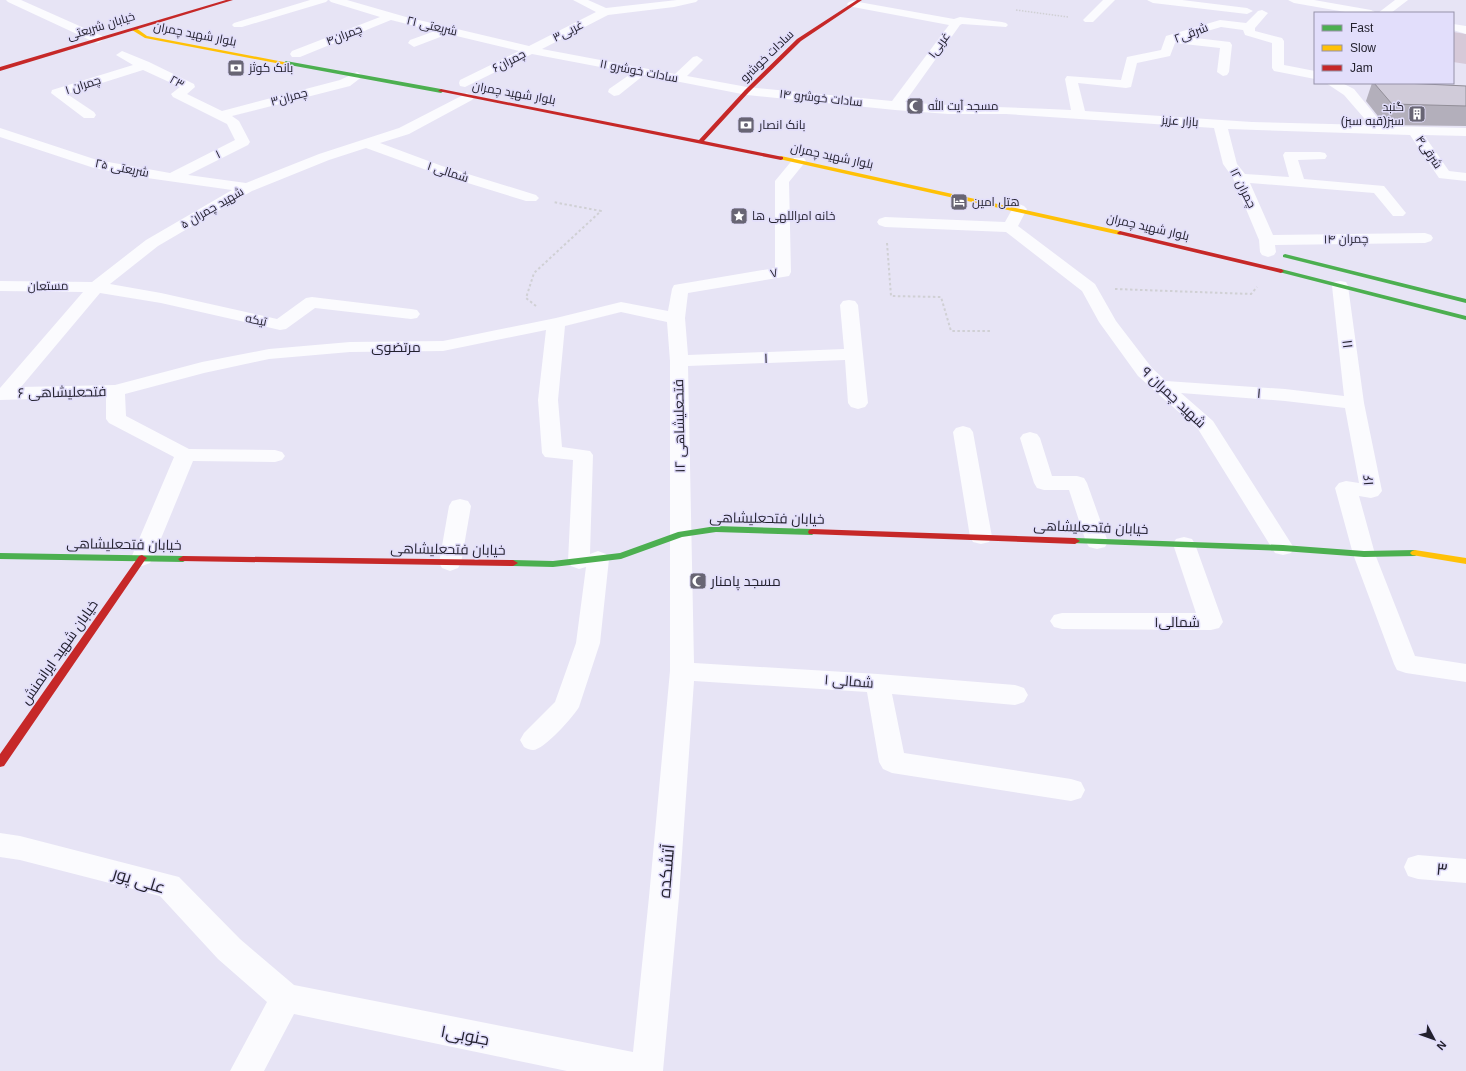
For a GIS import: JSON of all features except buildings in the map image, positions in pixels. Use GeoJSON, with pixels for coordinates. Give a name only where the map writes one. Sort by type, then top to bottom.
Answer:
{"type":"FeatureCollection","features":[{"type":"Feature","properties":{"kind":"main road","name":"خیابان شریعتی"},"geometry":{"type":"LineString","coordinates":[[0,69],[231,0]]}},
{"type":"Feature","properties":{"kind":"main road","name":"سادات خوشرو"},"geometry":{"type":"LineString","coordinates":[[701,141],[715,132],[747,91],[799,40],[857,2]]}},
{"type":"Feature","properties":{"kind":"main road","name":"بلوار شهید چمران"},"geometry":{"type":"LineString","coordinates":[[134,29],[168,30]]}},
{"type":"Feature","properties":{"kind":"main road","name":"بلوار شهید چمران"},"geometry":{"type":"LineString","coordinates":[[134,29],[145,37],[292,57],[357,76],[463,88],[1018,209],[1260,265],[1466,318]]}},
{"type":"Feature","properties":{"kind":"main road","name":"بلوار شهید چمران"},"geometry":{"type":"LineString","coordinates":[[292,57],[313,56]]}},
{"type":"Feature","properties":{"kind":"main road","name":"بلوار شهید چمران"},"geometry":{"type":"LineString","coordinates":[[463,88],[480,86]]}},
{"type":"Feature","properties":{"kind":"main road"},"geometry":{"type":"LineString","coordinates":[[696,128],[715,132]]}},
{"type":"Feature","properties":{"kind":"main road"},"geometry":{"type":"LineString","coordinates":[[1260,265],[1265,247],[1466,301]]}},
{"type":"Feature","properties":{"kind":"main road","name":"خیابان فتحعلیشاهی"},"geometry":{"type":"LineString","coordinates":[[0,556],[553,564],[621,556],[681,534],[716,529],[1184,544],[1283,548],[1364,554],[1420,553],[1466,562]]}},
{"type":"Feature","properties":{"kind":"main road","name":"خیابان شهید ایرانمنش"},"geometry":{"type":"LineString","coordinates":[[0,763],[142,558]]}},
{"type":"Feature","properties":{"kind":"street"},"geometry":{"type":"LineString","coordinates":[[12,0],[98,39]]}},
{"type":"Feature","properties":{"kind":"street"},"geometry":{"type":"LineString","coordinates":[[238,26],[322,0]]}},
{"type":"Feature","properties":{"kind":"street","name":"شریعتی ۲۱"},"geometry":{"type":"LineString","coordinates":[[335,0],[427,25],[447,24],[531,50]]}},
{"type":"Feature","properties":{"kind":"street"},"geometry":{"type":"LineString","coordinates":[[579,0],[605,12],[674,4],[692,0]]}},
{"type":"Feature","properties":{"kind":"street"},"geometry":{"type":"LineString","coordinates":[[1089,20],[1109,0]]}},
{"type":"Feature","properties":{"kind":"street","name":"شرقی۲"},"geometry":{"type":"LineString","coordinates":[[1078,115],[1071,79],[1126,84],[1131,60],[1166,53],[1170,40],[1220,23],[1249,27],[1262,13],[1153,0]]}},
{"type":"Feature","properties":{"kind":"street"},"geometry":{"type":"LineString","coordinates":[[1294,0],[1365,12]]}},
{"type":"Feature","properties":{"kind":"street"},"geometry":{"type":"LineString","coordinates":[[1385,12],[1402,0]]}},
{"type":"Feature","properties":{"kind":"street"},"geometry":{"type":"LineString","coordinates":[[857,2],[956,23]]}},
{"type":"Feature","properties":{"kind":"street","name":"غربی۳"},"geometry":{"type":"LineString","coordinates":[[531,50],[605,12]]}},
{"type":"Feature","properties":{"kind":"street","name":"چمران۴"},"geometry":{"type":"LineString","coordinates":[[292,57],[392,16]]}},
{"type":"Feature","properties":{"kind":"street","name":"غربی۱"},"geometry":{"type":"LineString","coordinates":[[895,106],[956,23],[960,20],[1002,25]]}},
{"type":"Feature","properties":{"kind":"street"},"geometry":{"type":"LineString","coordinates":[[414,42],[447,24]]}},
{"type":"Feature","properties":{"kind":"street"},"geometry":{"type":"LineString","coordinates":[[1249,27],[1250,33],[1278,41],[1278,68],[1314,74]]}},
{"type":"Feature","properties":{"kind":"street"},"geometry":{"type":"LineString","coordinates":[[1454,28],[1466,30]]}},
{"type":"Feature","properties":{"kind":"street"},"geometry":{"type":"LineString","coordinates":[[1170,40],[1226,45],[1222,72]]}},
{"type":"Feature","properties":{"kind":"street","name":"سادات خوشرو ۱۱"},"geometry":{"type":"LineString","coordinates":[[531,50],[747,91]]}},
{"type":"Feature","properties":{"kind":"street","name":"چمران۶"},"geometry":{"type":"LineString","coordinates":[[463,88],[531,50]]}},
{"type":"Feature","properties":{"kind":"street","name":"۲۳"},"geometry":{"type":"LineString","coordinates":[[122,55],[189,87],[178,94],[226,118]]}},
{"type":"Feature","properties":{"kind":"street"},"geometry":{"type":"LineString","coordinates":[[678,78],[696,60]]}},
{"type":"Feature","properties":{"kind":"street","name":"چمران ۱"},"geometry":{"type":"LineString","coordinates":[[89,115],[57,93],[145,65]]}},
{"type":"Feature","properties":{"kind":"street"},"geometry":{"type":"LineString","coordinates":[[614,92],[642,71]]}},
{"type":"Feature","properties":{"kind":"street","name":"چمران۳"},"geometry":{"type":"LineString","coordinates":[[226,118],[345,83],[357,76]]}},
{"type":"Feature","properties":{"kind":"street"},"geometry":{"type":"LineString","coordinates":[[1334,84],[1349,92],[1380,129]]}},
{"type":"Feature","properties":{"kind":"street","name":"شهید چمران ۵"},"geometry":{"type":"LineString","coordinates":[[3,394],[96,287],[152,243],[247,188],[324,157],[404,131],[463,88]]}},
{"type":"Feature","properties":{"kind":"street","name":"سادات خوشرو ۱۴"},"geometry":{"type":"LineString","coordinates":[[747,91],[895,106]]}},
{"type":"Feature","properties":{"kind":"street","name":"بازار عزیز"},"geometry":{"type":"LineString","coordinates":[[895,106],[1220,124],[1466,132]]}},
{"type":"Feature","properties":{"kind":"street","name":"۱"},"geometry":{"type":"LineString","coordinates":[[173,177],[243,142],[226,118]]}},
{"type":"Feature","properties":{"kind":"street","name":"چمران ۱۲"},"geometry":{"type":"LineString","coordinates":[[1220,124],[1230,164],[1240,178],[1265,247]]}},
{"type":"Feature","properties":{"kind":"street","name":"شرقی۴"},"geometry":{"type":"LineString","coordinates":[[1414,130],[1444,175],[1466,177]]}},
{"type":"Feature","properties":{"kind":"street","name":"شریعتی ۲۵"},"geometry":{"type":"LineString","coordinates":[[0,132],[94,164],[140,173],[247,188]]}},
{"type":"Feature","properties":{"kind":"street","name":"شمالی ۱"},"geometry":{"type":"LineString","coordinates":[[366,144],[437,170],[531,198]]}},
{"type":"Feature","properties":{"kind":"street"},"geometry":{"type":"LineString","coordinates":[[1298,183],[1290,155],[1320,156]]}},
{"type":"Feature","properties":{"kind":"street","name":"۷"},"geometry":{"type":"LineString","coordinates":[[676,318],[680,289],[783,272],[782,181],[799,161]]}},
{"type":"Feature","properties":{"kind":"street"},"geometry":{"type":"LineString","coordinates":[[1240,178],[1379,189],[1398,213]]}},
{"type":"Feature","properties":{"kind":"street"},"geometry":{"type":"LineString","coordinates":[[885,222],[1010,227],[1018,209]]}},
{"type":"Feature","properties":{"kind":"street","name":"شهید چمران ۹"},"geometry":{"type":"LineString","coordinates":[[1010,227],[1088,288],[1112,329],[1145,372],[1163,386],[1206,425],[1283,548]]}},
{"type":"Feature","properties":{"kind":"street","name":"چمران ۱۴"},"geometry":{"type":"LineString","coordinates":[[1265,247],[1425,238]]}},
{"type":"Feature","properties":{"kind":"street","name":"مستعان"},"geometry":{"type":"LineString","coordinates":[[0,286],[96,287]]}},
{"type":"Feature","properties":{"kind":"street","name":"۱۱"},"geometry":{"type":"LineString","coordinates":[[1340,286],[1354,403]]}},
{"type":"Feature","properties":{"kind":"street","name":"تیکه"},"geometry":{"type":"LineString","coordinates":[[96,287],[161,298],[280,324],[312,302],[411,314]]}},
{"type":"Feature","properties":{"kind":"street"},"geometry":{"type":"LineString","coordinates":[[849,304],[858,403]]}},
{"type":"Feature","properties":{"kind":"street","name":"مرتضوی"},"geometry":{"type":"LineString","coordinates":[[115,391],[202,368],[269,354],[350,347],[443,346],[556,323],[621,307],[676,318]]}},
{"type":"Feature","properties":{"kind":"street","name":"فتحعلیشاهی ۱۲"},"geometry":{"type":"LineString","coordinates":[[676,318],[679,361],[682,671]]}},
{"type":"Feature","properties":{"kind":"street"},"geometry":{"type":"LineString","coordinates":[[533,740],[566,707],[588,643],[588,560],[583,454],[552,453],[548,400],[556,323]]}},
{"type":"Feature","properties":{"kind":"street","name":"۱"},"geometry":{"type":"LineString","coordinates":[[679,361],[853,354]]}},
{"type":"Feature","properties":{"kind":"street","name":"۱"},"geometry":{"type":"LineString","coordinates":[[1163,386],[1285,395],[1354,403]]}},
{"type":"Feature","properties":{"kind":"street","name":"فتحعلیشاهی ۶"},"geometry":{"type":"LineString","coordinates":[[3,394],[115,391],[116,419],[185,455]]}},
{"type":"Feature","properties":{"kind":"street","name":"۱۶"},"geometry":{"type":"LineString","coordinates":[[1354,403],[1371,492],[1346,488],[1364,554]]}},
{"type":"Feature","properties":{"kind":"street"},"geometry":{"type":"LineString","coordinates":[[964,432],[981,538]]}},
{"type":"Feature","properties":{"kind":"street"},"geometry":{"type":"LineString","coordinates":[[1030,438],[1044,483],[1077,483],[1097,542]]}},
{"type":"Feature","properties":{"kind":"street"},"geometry":{"type":"LineString","coordinates":[[142,558],[185,455],[275,456]]}},
{"type":"Feature","properties":{"kind":"street"},"geometry":{"type":"LineString","coordinates":[[450,563],[460,506]]}},
{"type":"Feature","properties":{"kind":"street","name":"شمالی۱"},"geometry":{"type":"LineString","coordinates":[[1062,621],[1211,622],[1184,544]]}},
{"type":"Feature","properties":{"kind":"street"},"geometry":{"type":"LineString","coordinates":[[1364,554],[1406,664],[1463,673]]}},
{"type":"Feature","properties":{"kind":"street","name":"۱ شمالی"},"geometry":{"type":"LineString","coordinates":[[682,671],[878,683],[1015,695]]}},
{"type":"Feature","properties":{"kind":"street","name":"آتشکده"},"geometry":{"type":"LineString","coordinates":[[646,1071],[664,897],[682,671]]}},
{"type":"Feature","properties":{"kind":"street"},"geometry":{"type":"LineString","coordinates":[[878,683],[892,762],[1071,790]]}},
{"type":"Feature","properties":{"kind":"street","name":"علی پور"},"geometry":{"type":"LineString","coordinates":[[0,845],[20,848],[169,886],[229,950],[286,998]]}},
{"type":"Feature","properties":{"kind":"street","name":"۳"},"geometry":{"type":"LineString","coordinates":[[1418,867],[1466,871]]}},
{"type":"Feature","properties":{"kind":"street"},"geometry":{"type":"LineString","coordinates":[[246,1071],[286,998]]}},
{"type":"Feature","properties":{"kind":"street","name":"جنوبی۱"},"geometry":{"type":"LineString","coordinates":[[286,998],[646,1071]]}},
{"type":"Feature","properties":{"kind":"path"},"geometry":{"type":"LineString","coordinates":[[1011,9],[1089,20]]}},
{"type":"Feature","properties":{"kind":"path"},"geometry":{"type":"LineString","coordinates":[[531,198],[601,211],[534,273],[526,298],[556,323]]}},
{"type":"Feature","properties":{"kind":"path"},"geometry":{"type":"LineString","coordinates":[[885,222],[891,296],[941,297],[951,331],[990,331]]}},
{"type":"Feature","properties":{"kind":"path"},"geometry":{"type":"LineString","coordinates":[[1088,288],[1251,294],[1261,283]]}},
{"type":"Feature","properties":{"kind":"shaded area"},"geometry":{"type":"Polygon","coordinates":[[[1454,32],[1466,34],[1466,64],[1454,62],[1454,32]]]}},
{"type":"Feature","properties":{"kind":"traffic: fast"},"geometry":{"type":"LineString","coordinates":[[286,63],[441,91]]}},
{"type":"Feature","properties":{"kind":"traffic: fast"},"geometry":{"type":"LineString","coordinates":[[1285,256],[1466,301]]}},
{"type":"Feature","properties":{"kind":"traffic: fast"},"geometry":{"type":"LineString","coordinates":[[1281,271],[1466,318]]}},
{"type":"Feature","properties":{"kind":"traffic: fast"},"geometry":{"type":"LineString","coordinates":[[513,563],[553,564],[621,556],[681,534],[716,529],[812,532]]}},
{"type":"Feature","properties":{"kind":"traffic: fast"},"geometry":{"type":"LineString","coordinates":[[1075,541],[1283,548],[1364,554],[1415,553]]}},
{"type":"Feature","properties":{"kind":"traffic: fast"},"geometry":{"type":"LineString","coordinates":[[0,556],[183,559]]}},
{"type":"Feature","properties":{"kind":"traffic: slow"},"geometry":{"type":"LineString","coordinates":[[134,29],[145,37],[286,63]]}},
{"type":"Feature","properties":{"kind":"traffic: slow"},"geometry":{"type":"LineString","coordinates":[[781,158],[1120,233]]}},
{"type":"Feature","properties":{"kind":"traffic: slow"},"geometry":{"type":"LineString","coordinates":[[1415,553],[1466,561]]}},
{"type":"Feature","properties":{"kind":"traffic: jam"},"geometry":{"type":"LineString","coordinates":[[0,69],[231,0]]}},
{"type":"Feature","properties":{"kind":"traffic: jam"},"geometry":{"type":"LineString","coordinates":[[701,141],[747,91],[799,40],[860,0]]}},
{"type":"Feature","properties":{"kind":"traffic: jam"},"geometry":{"type":"LineString","coordinates":[[441,91],[781,158]]}},
{"type":"Feature","properties":{"kind":"traffic: jam"},"geometry":{"type":"LineString","coordinates":[[1120,233],[1281,271]]}},
{"type":"Feature","properties":{"kind":"traffic: jam"},"geometry":{"type":"LineString","coordinates":[[812,532],[1075,541]]}},
{"type":"Feature","properties":{"kind":"traffic: jam"},"geometry":{"type":"LineString","coordinates":[[0,763],[142,558]]}},
{"type":"Feature","properties":{"kind":"traffic: jam"},"geometry":{"type":"LineString","coordinates":[[183,559],[513,563]]}},
{"type":"Feature","properties":{"kind":"place","name":"بانک کوثز"},"geometry":{"type":"Point","coordinates":[236,68]}},
{"type":"Feature","properties":{"kind":"place","name":"مسجد آیت الله"},"geometry":{"type":"Point","coordinates":[915,106]}},
{"type":"Feature","properties":{"kind":"place","name":"گنبد سبز(قبه سبز)"},"geometry":{"type":"Point","coordinates":[1417,114]}},
{"type":"Feature","properties":{"kind":"place","name":"بانک انصار"},"geometry":{"type":"Point","coordinates":[746,125]}},
{"type":"Feature","properties":{"kind":"place","name":"هتل امین"},"geometry":{"type":"Point","coordinates":[959,202]}},
{"type":"Feature","properties":{"kind":"place","name":"خانه امراللهی ها"},"geometry":{"type":"Point","coordinates":[739,216]}},
{"type":"Feature","properties":{"kind":"place","name":"مسجد پامنار"},"geometry":{"type":"Point","coordinates":[698,581]}}]}
